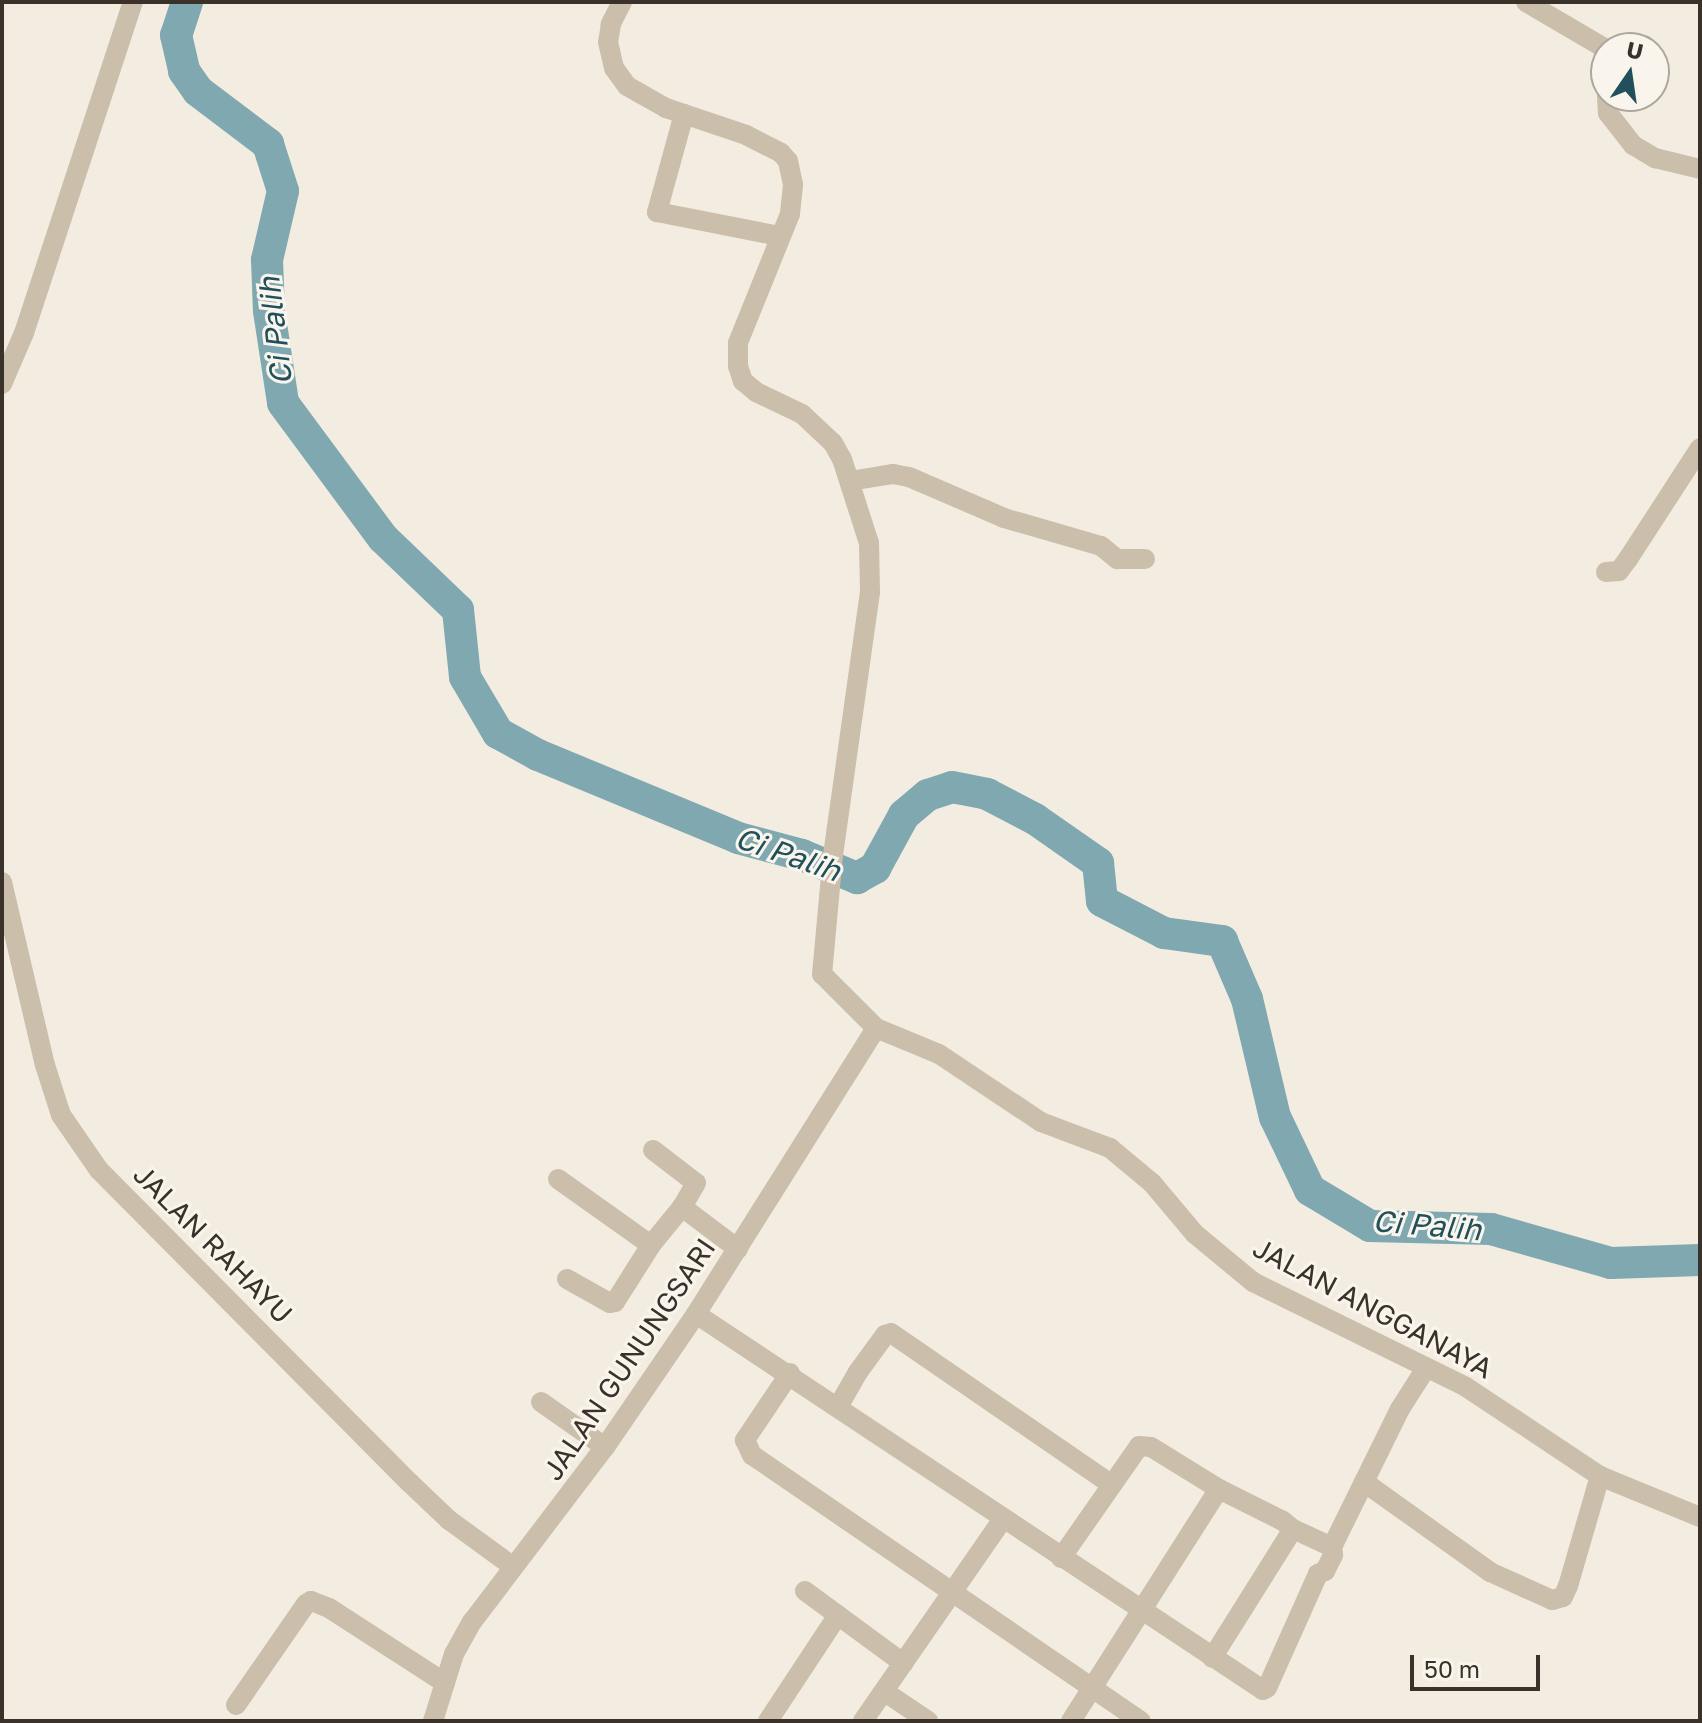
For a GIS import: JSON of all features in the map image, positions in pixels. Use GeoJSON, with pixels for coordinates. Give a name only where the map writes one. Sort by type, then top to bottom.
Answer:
{"type":"FeatureCollection","features":[{"type":"Feature","properties":{"kind":"street"},"geometry":{"type":"LineString","coordinates":[[2,384],[24,333],[133,2]]}},
{"type":"Feature","properties":{"kind":"street"},"geometry":{"type":"LineString","coordinates":[[622,2],[611,24],[608,42],[618,77],[644,98],[746,135],[781,153],[788,161],[793,185],[790,214],[738,343],[738,366],[743,381],[756,392],[802,414],[824,432],[842,459],[869,543],[870,592],[833,854],[822,974],[876,1028]]}},
{"type":"Feature","properties":{"kind":"street"},"geometry":{"type":"LineString","coordinates":[[1526,2],[1590,40]]}},
{"type":"Feature","properties":{"kind":"street"},"geometry":{"type":"LineString","coordinates":[[1608,112],[1633,145],[1655,158],[1700,169]]}},
{"type":"Feature","properties":{"kind":"street"},"geometry":{"type":"LineString","coordinates":[[684,114],[657,212],[779,236]]}},
{"type":"Feature","properties":{"kind":"street"},"geometry":{"type":"LineString","coordinates":[[1606,572],[1619,571],[1700,448]]}},
{"type":"Feature","properties":{"kind":"street"},"geometry":{"type":"LineString","coordinates":[[850,481],[893,474],[909,477],[1004,518],[1101,546],[1117,559],[1145,559]]}},
{"type":"Feature","properties":{"kind":"street","name":"JALAN RAHAYU"},"geometry":{"type":"LineString","coordinates":[[2,882],[45,1065],[61,1115],[99,1170],[410,1483],[449,1520],[512,1566]]}},
{"type":"Feature","properties":{"kind":"street","name":"JALAN GUNUNGSARI"},"geometry":{"type":"LineString","coordinates":[[433,1721],[454,1654],[472,1622],[605,1447],[696,1314],[876,1028]]}},
{"type":"Feature","properties":{"kind":"street","name":"JALAN ANGGANAYA"},"geometry":{"type":"LineString","coordinates":[[876,1028],[939,1054],[1041,1122],[1110,1148],[1152,1183],[1212,1251],[1253,1282],[1488,1400],[1600,1476],[1700,1517]]}},
{"type":"Feature","properties":{"kind":"street"},"geometry":{"type":"LineString","coordinates":[[567,1279],[610,1303],[615,1302],[651,1245],[682,1207],[696,1183],[653,1150]]}},
{"type":"Feature","properties":{"kind":"street"},"geometry":{"type":"LineString","coordinates":[[558,1179],[651,1245]]}},
{"type":"Feature","properties":{"kind":"street"},"geometry":{"type":"LineString","coordinates":[[682,1207],[738,1249]]}},
{"type":"Feature","properties":{"kind":"street"},"geometry":{"type":"LineString","coordinates":[[696,1314],[790,1373],[1257,1688],[1267,1688],[1318,1574],[1325,1571],[1333,1555],[1332,1547],[1400,1409],[1426,1368]]}},
{"type":"Feature","properties":{"kind":"street"},"geometry":{"type":"LineString","coordinates":[[838,1407],[867,1360],[885,1335],[891,1333],[1111,1484]]}},
{"type":"Feature","properties":{"kind":"street"},"geometry":{"type":"LineString","coordinates":[[790,1373],[745,1440],[746,1448],[1141,1721]]}},
{"type":"Feature","properties":{"kind":"street"},"geometry":{"type":"LineString","coordinates":[[541,1402],[605,1447]]}},
{"type":"Feature","properties":{"kind":"street"},"geometry":{"type":"LineString","coordinates":[[1061,1558],[1139,1446],[1151,1447],[1219,1489],[1332,1547]]}},
{"type":"Feature","properties":{"kind":"street"},"geometry":{"type":"LineString","coordinates":[[1364,1482],[1490,1572],[1552,1600],[1563,1597],[1568,1586],[1600,1476]]}},
{"type":"Feature","properties":{"kind":"street"},"geometry":{"type":"LineString","coordinates":[[1071,1721],[1219,1489]]}},
{"type":"Feature","properties":{"kind":"street"},"geometry":{"type":"LineString","coordinates":[[863,1721],[1003,1519]]}},
{"type":"Feature","properties":{"kind":"street"},"geometry":{"type":"LineString","coordinates":[[1212,1658],[1293,1529]]}},
{"type":"Feature","properties":{"kind":"street"},"geometry":{"type":"LineString","coordinates":[[805,1591],[903,1663]]}},
{"type":"Feature","properties":{"kind":"street"},"geometry":{"type":"LineString","coordinates":[[236,1705],[311,1601],[329,1608],[445,1683]]}},
{"type":"Feature","properties":{"kind":"street"},"geometry":{"type":"LineString","coordinates":[[768,1721],[838,1615]]}},
{"type":"Feature","properties":{"kind":"street"},"geometry":{"type":"LineString","coordinates":[[885,1692],[928,1721]]}},
{"type":"Feature","properties":{"kind":"waterway","name":"Ci Palih"},"geometry":{"type":"LineString","coordinates":[[187,2],[176,35],[184,71],[198,91],[268,144],[283,191],[267,260],[269,311],[283,403],[383,538],[458,610],[465,677],[498,733],[538,755],[738,838],[802,855],[857,878],[875,868],[904,815],[928,795],[952,787],[987,794],[1035,819],[1098,863],[1102,901],[1164,933],[1222,941],[1247,999],[1275,1117],[1310,1190],[1370,1226],[1491,1229],[1611,1263],[1700,1260]]}}]}
